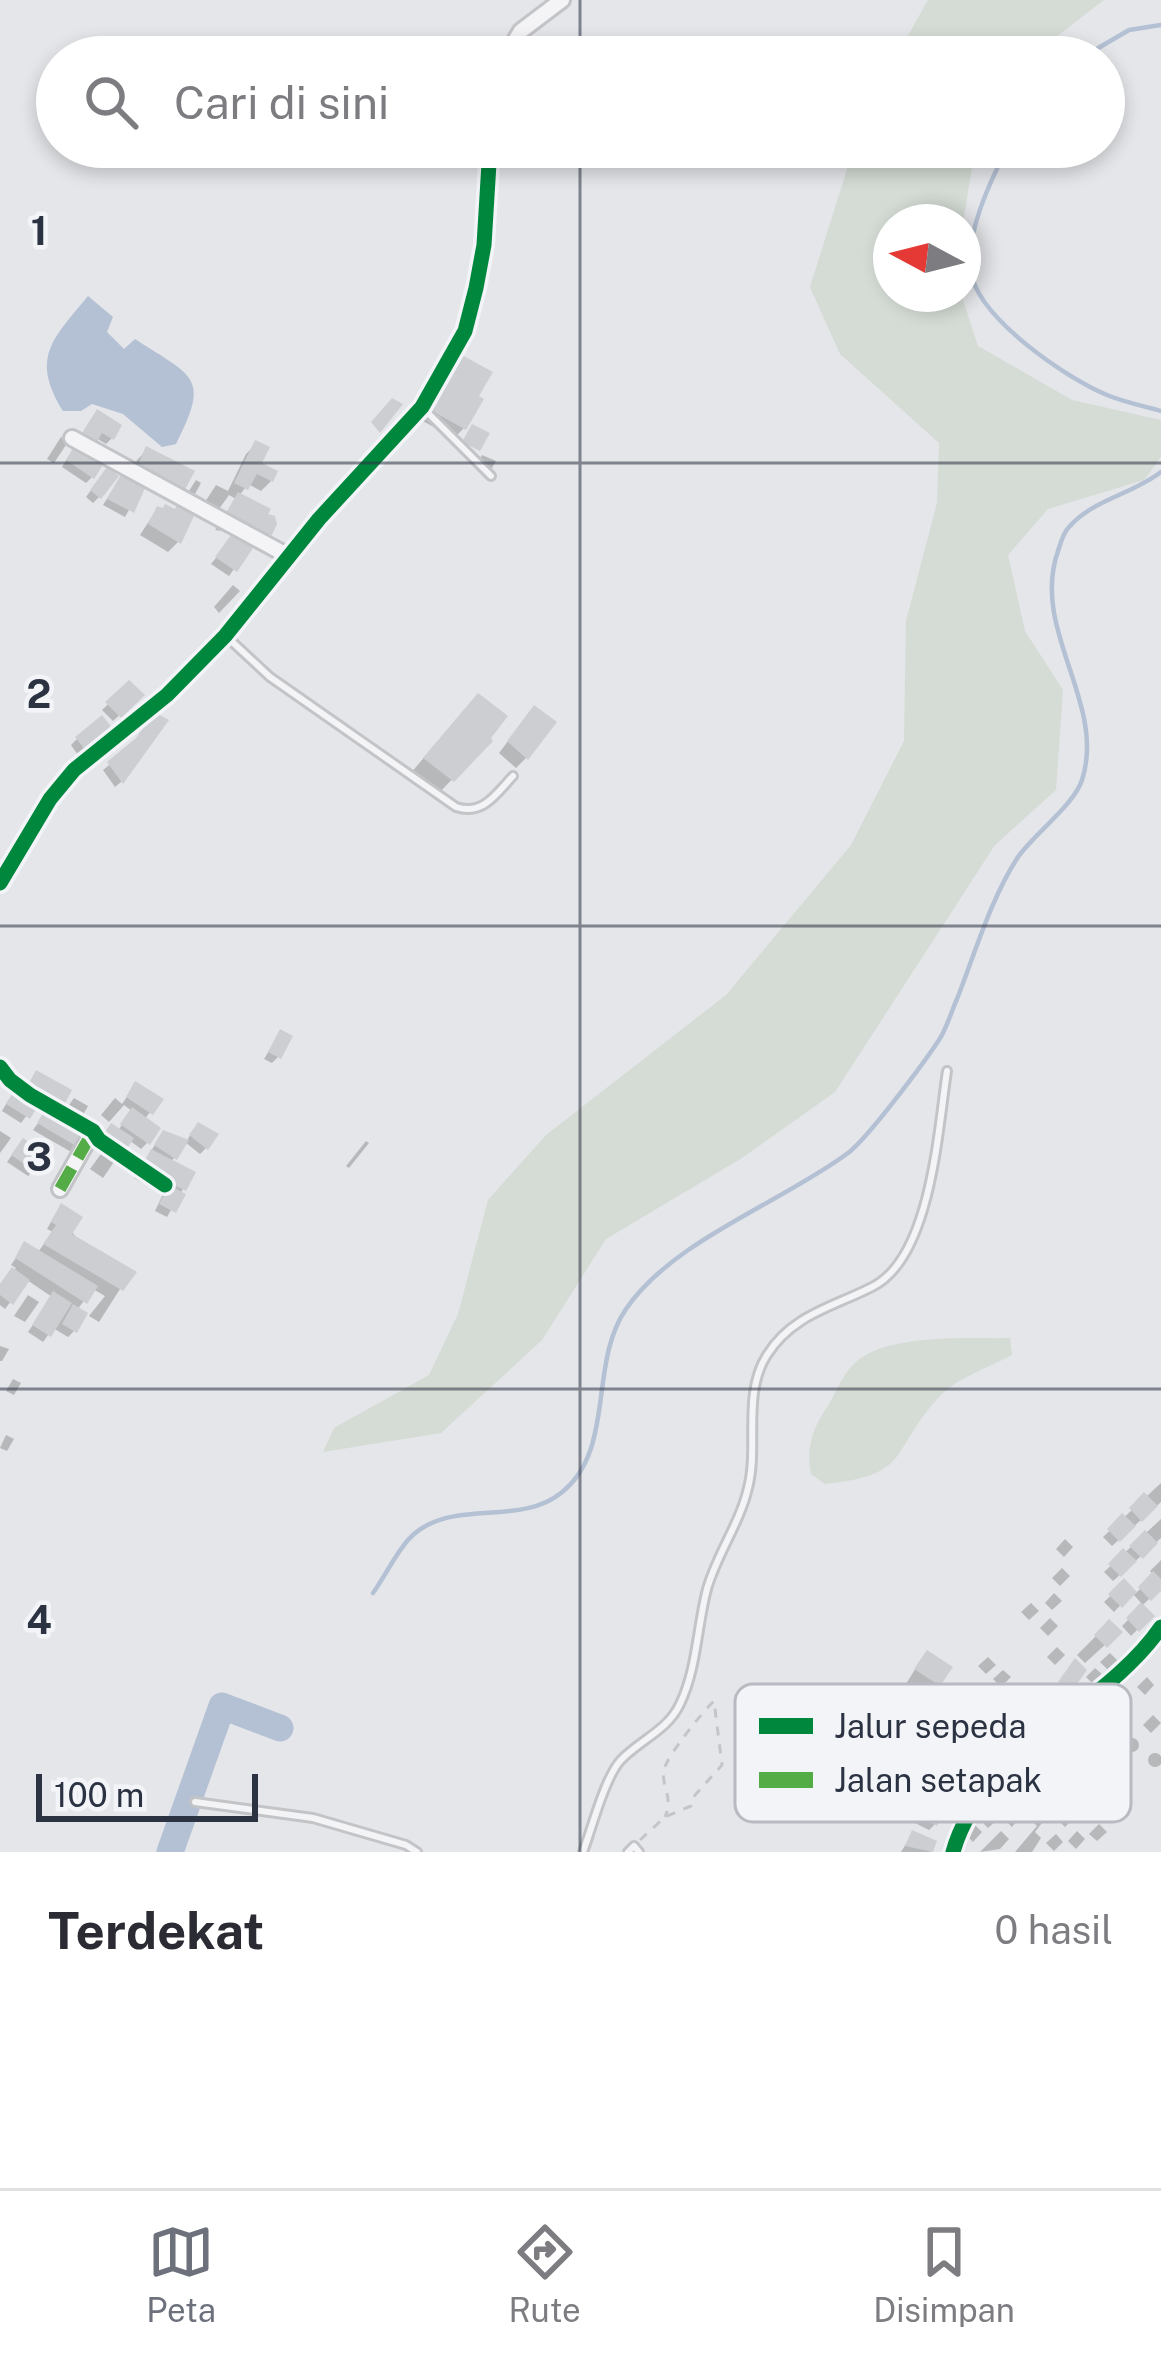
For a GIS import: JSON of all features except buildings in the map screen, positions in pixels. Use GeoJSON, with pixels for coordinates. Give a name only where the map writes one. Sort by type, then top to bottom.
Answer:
{"type":"FeatureCollection","features":[{"type":"Feature","properties":{"kind":"street"},"geometry":{"type":"LineString","coordinates":[[519,36],[562,0]]}},
{"type":"Feature","properties":{"kind":"street"},"geometry":{"type":"LineString","coordinates":[[0,883],[50,799],[74,770],[167,695],[225,636],[422,407],[465,331],[484,245],[489,168]]}},
{"type":"Feature","properties":{"kind":"street"},"geometry":{"type":"LineString","coordinates":[[72,438],[290,557]]}},
{"type":"Feature","properties":{"kind":"street"},"geometry":{"type":"LineString","coordinates":[[0,1066],[5,1087],[93,1131],[99,1140],[165,1185]]}},
{"type":"Feature","properties":{"kind":"street"},"geometry":{"type":"LineString","coordinates":[[59,1189],[93,1131]]}},
{"type":"Feature","properties":{"kind":"street"},"geometry":{"type":"LineString","coordinates":[[1110,1684],[1161,1627]]}},
{"type":"Feature","properties":{"kind":"lane"},"geometry":{"type":"LineString","coordinates":[[422,407],[491,476]]}},
{"type":"Feature","properties":{"kind":"lane"},"geometry":{"type":"LineString","coordinates":[[225,636],[271,677],[456,807],[467,811],[484,806],[513,776]]}},
{"type":"Feature","properties":{"kind":"lane"},"geometry":{"type":"LineString","coordinates":[[583,1852],[619,1762],[679,1709],[707,1590],[748,1493],[755,1384],[765,1357],[801,1319],[875,1286],[905,1256],[932,1172],[947,1071]]}},
{"type":"Feature","properties":{"kind":"lane"},"geometry":{"type":"LineString","coordinates":[[195,1802],[313,1818],[417,1852]]}},
{"type":"Feature","properties":{"kind":"path"},"geometry":{"type":"LineString","coordinates":[[634,1850],[665,1817],[691,1806],[722,1765],[714,1701],[690,1726],[681,1745],[671,1751],[663,1775],[671,1799],[665,1817]]}},
{"type":"Feature","properties":{"kind":"shaded area"},"geometry":{"type":"Polygon","coordinates":[[[928,0],[1104,0],[1057,36],[908,36],[928,0]]]}},
{"type":"Feature","properties":{"kind":"shaded area"},"geometry":{"type":"Polygon","coordinates":[[[847,168],[972,168],[966,204],[873,204],[873,312],[967,312],[978,346],[1072,400],[1161,420],[1161,457],[1144,480],[1048,509],[1008,555],[1025,631],[1063,690],[1056,790],[995,845],[835,1092],[742,1158],[606,1239],[542,1340],[441,1433],[323,1452],[334,1428],[429,1375],[458,1314],[488,1200],[546,1135],[726,995],[851,845],[904,741],[906,621],[937,503],[939,443],[840,354],[810,287],[847,168]]]}},
{"type":"Feature","properties":{"kind":"shaded area"},"geometry":{"type":"Polygon","coordinates":[[[1010,1338],[1012,1355],[945,1391],[886,1467],[853,1480],[825,1484],[811,1474],[810,1445],[819,1421],[846,1373],[868,1354],[906,1342],[1010,1338]]]}},
{"type":"Feature","properties":{"kind":"water"},"geometry":{"type":"Polygon","coordinates":[[[88,296],[113,317],[107,332],[124,349],[135,339],[190,380],[193,404],[176,444],[162,447],[123,414],[92,404],[81,411],[63,411],[53,392],[47,362],[56,337],[88,296]]]}},
{"type":"Feature","properties":{"kind":"waterway"},"geometry":{"type":"LineString","coordinates":[[1119,36],[1161,25]]}},
{"type":"Feature","properties":{"kind":"waterway"},"geometry":{"type":"LineString","coordinates":[[998,168],[976,225],[970,257],[977,290],[989,308],[1026,344],[1069,375],[1107,395],[1161,411]]}},
{"type":"Feature","properties":{"kind":"waterway"},"geometry":{"type":"LineString","coordinates":[[373,1593],[403,1546],[424,1527],[462,1515],[524,1509],[561,1493],[589,1454],[615,1331],[646,1285],[699,1243],[848,1153],[931,1051],[947,1025],[1008,873],[1082,780],[1085,723],[1053,609],[1052,580],[1062,538],[1090,510],[1161,472]]}},
{"type":"Feature","properties":{"kind":"waterway"},"geometry":{"type":"LineString","coordinates":[[170,1852],[222,1706],[280,1728]]}},
{"type":"Feature","properties":{"kind":"marked path"},"geometry":{"type":"LineString","coordinates":[[60,1189],[93,1131]]}},
{"type":"Feature","properties":{"kind":"cycle path"},"geometry":{"type":"LineString","coordinates":[[0,883],[50,799],[74,770],[167,695],[225,636],[319,519],[422,407],[465,331],[484,245],[489,168]]}},
{"type":"Feature","properties":{"kind":"cycle path"},"geometry":{"type":"LineString","coordinates":[[0,1067],[30,1095],[93,1131],[99,1140],[165,1185]]}},
{"type":"Feature","properties":{"kind":"cycle path"},"geometry":{"type":"LineString","coordinates":[[1108,1684],[1161,1627]]}},
{"type":"Feature","properties":{"kind":"cycle path"},"geometry":{"type":"LineString","coordinates":[[953,1852],[966,1822]]}}]}
